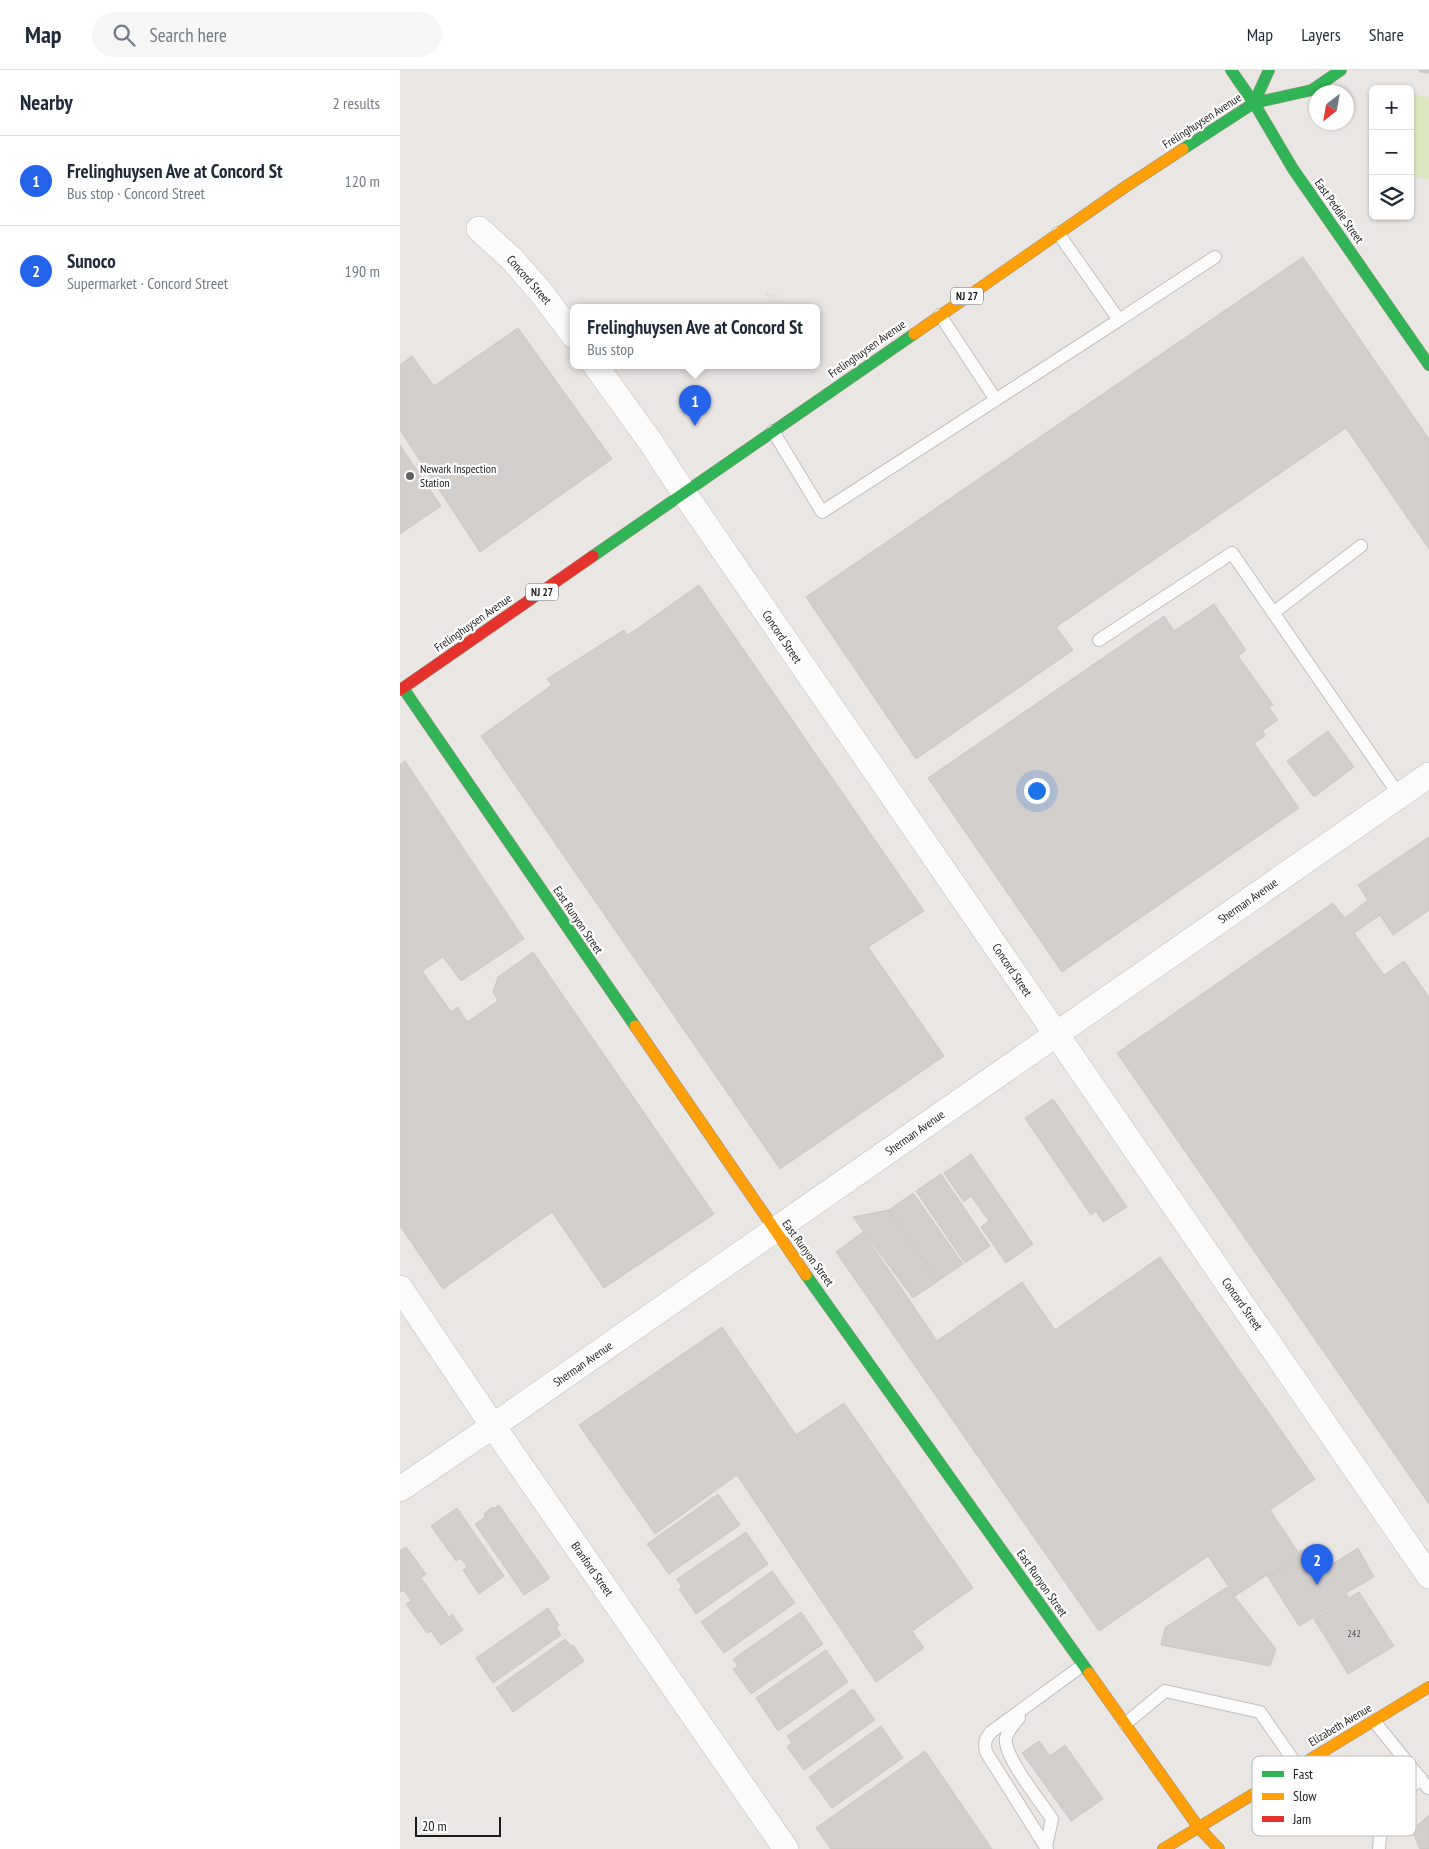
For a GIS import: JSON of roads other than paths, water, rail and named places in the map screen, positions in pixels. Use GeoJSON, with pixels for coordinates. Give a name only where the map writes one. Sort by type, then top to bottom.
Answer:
{"type":"FeatureCollection","features":[{"type":"Feature","properties":{"kind":"street","name":"East Peddie Street"},"geometry":{"type":"LineString","coordinates":[[1231,70],[1254,103],[1293,169],[1429,366]]}},
{"type":"Feature","properties":{"kind":"street","name":"Frelinghuysen Avenue"},"geometry":{"type":"LineString","coordinates":[[1254,103],[1269,70]]}},
{"type":"Feature","properties":{"kind":"street","name":"Frelinghuysen Avenue"},"geometry":{"type":"LineString","coordinates":[[402,689],[1126,187],[1254,103],[1312,90],[1341,70]]}},
{"type":"Feature","properties":{"kind":"street","name":"Concord Street"},"geometry":{"type":"LineString","coordinates":[[479,229],[511,258],[539,290],[570,331]]}},
{"type":"Feature","properties":{"kind":"street","name":"Concord Street"},"geometry":{"type":"LineString","coordinates":[[598,369],[652,444],[1429,1576]]}},
{"type":"Feature","properties":{"kind":"street","name":"East Runyon Street"},"geometry":{"type":"LineString","coordinates":[[402,689],[774,1230],[1199,1828],[1219,1849]]}},
{"type":"Feature","properties":{"kind":"street","name":"Sherman Avenue"},"geometry":{"type":"LineString","coordinates":[[400,1489],[1429,774]]}},
{"type":"Feature","properties":{"kind":"street","name":"Branford Street"},"geometry":{"type":"LineString","coordinates":[[400,1288],[493,1426],[786,1849]]}},
{"type":"Feature","properties":{"kind":"street","name":"Elizabeth Avenue"},"geometry":{"type":"LineString","coordinates":[[1316,1756],[1429,1687]]}},
{"type":"Feature","properties":{"kind":"street","name":"Elizabeth Avenue"},"geometry":{"type":"LineString","coordinates":[[1163,1849],[1252,1795]]}},
{"type":"Feature","properties":{"kind":"lane"},"geometry":{"type":"LineString","coordinates":[[1058,233],[1119,320]]}},
{"type":"Feature","properties":{"kind":"lane"},"geometry":{"type":"LineString","coordinates":[[773,431],[822,512],[1216,257]]}},
{"type":"Feature","properties":{"kind":"lane"},"geometry":{"type":"LineString","coordinates":[[940,315],[996,400]]}},
{"type":"Feature","properties":{"kind":"lane"},"geometry":{"type":"LineString","coordinates":[[1273,613],[1361,546]]}},
{"type":"Feature","properties":{"kind":"lane"},"geometry":{"type":"LineString","coordinates":[[1099,640],[1232,553],[1399,795]]}},
{"type":"Feature","properties":{"kind":"lane"},"geometry":{"type":"LineString","coordinates":[[1046,1847],[986,1752],[984,1745],[986,1738],[991,1732],[1083,1665]]}},
{"type":"Feature","properties":{"kind":"lane"},"geometry":{"type":"LineString","coordinates":[[1125,1724],[1165,1692],[1260,1712],[1290,1756]]}},
{"type":"Feature","properties":{"kind":"lane"},"geometry":{"type":"LineString","coordinates":[[1032,1703],[1010,1728],[1006,1737],[1006,1747],[1009,1755],[1052,1819],[1046,1847]]}},
{"type":"Feature","properties":{"kind":"lane"},"geometry":{"type":"LineString","coordinates":[[1374,1721],[1403,1756]]}},
{"type":"Feature","properties":{"kind":"lane"},"geometry":{"type":"LineString","coordinates":[[1416,1772],[1425,1783]]}},
{"type":"Feature","properties":{"kind":"lane"},"geometry":{"type":"LineString","coordinates":[[1379,1849],[1380,1836]]}},
{"type":"Feature","properties":{"kind":"railway"},"geometry":{"type":"LineString","coordinates":[[1419,70],[1429,72]]}},
{"type":"Feature","properties":{"kind":"place","name":"Frelinghuysen Ave at Concord St"},"geometry":{"type":"Point","coordinates":[695,426]}},
{"type":"Feature","properties":{"kind":"place","name":"Newark Inspection Station"},"geometry":{"type":"Point","coordinates":[410,476]}},
{"type":"Feature","properties":{"kind":"place","name":"Sunoco"},"geometry":{"type":"Point","coordinates":[1317,1585]}}]}
